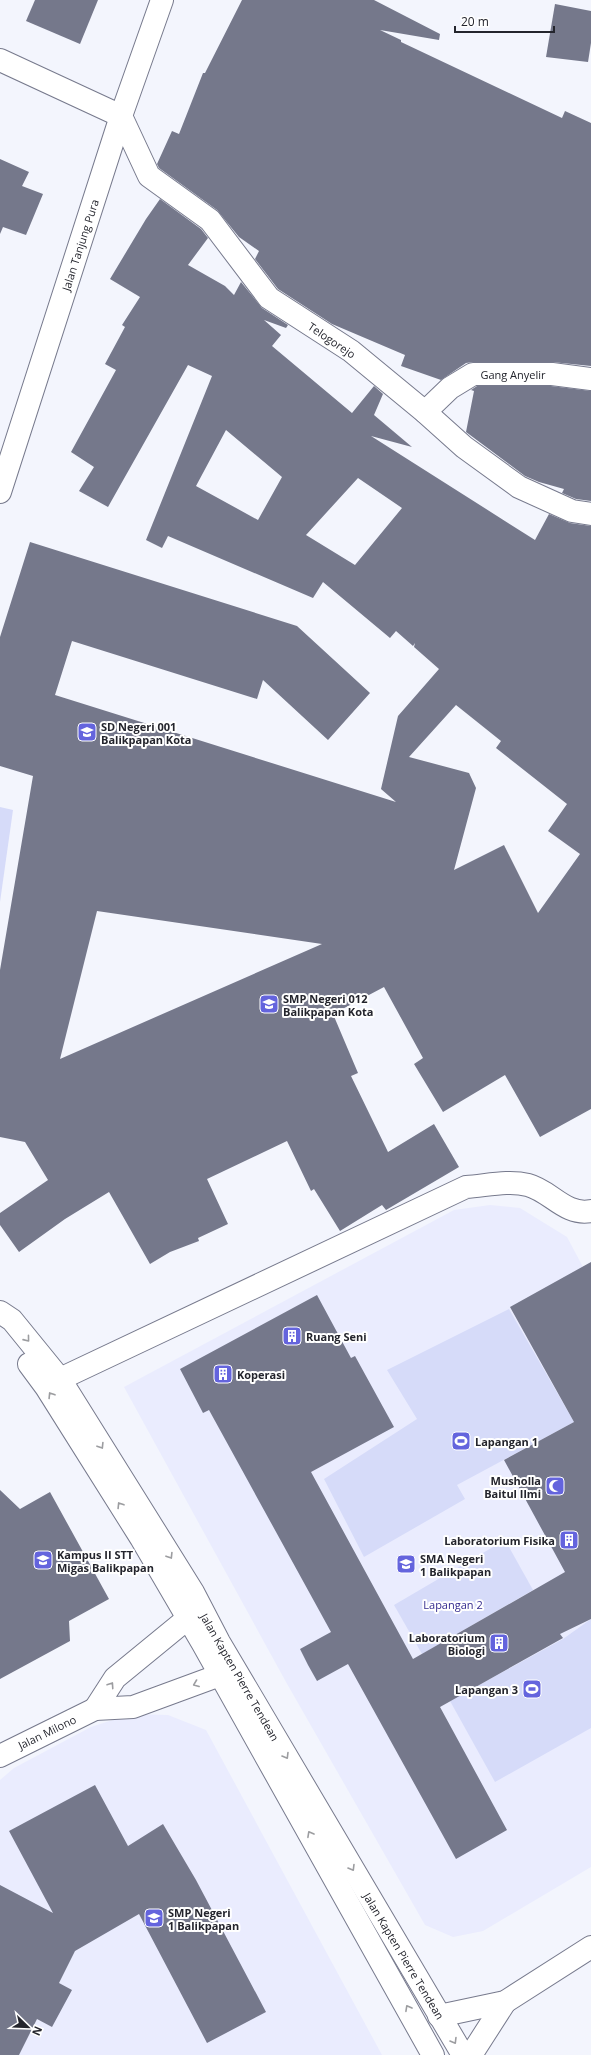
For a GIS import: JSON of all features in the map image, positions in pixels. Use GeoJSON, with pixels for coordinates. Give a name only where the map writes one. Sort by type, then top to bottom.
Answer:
{"type":"FeatureCollection","features":[{"type":"Feature","properties":{"kind":"street","name":"Jalan Tanjung Pura"},"geometry":{"type":"LineString","coordinates":[[0,492],[121,116],[162,0]]}},
{"type":"Feature","properties":{"kind":"street"},"geometry":{"type":"LineString","coordinates":[[0,60],[121,116]]}},
{"type":"Feature","properties":{"kind":"street","name":"Telogorejo"},"geometry":{"type":"LineString","coordinates":[[121,116],[149,176],[210,220],[269,298],[351,351],[425,412],[464,447],[519,488],[572,511],[591,514]]}},
{"type":"Feature","properties":{"kind":"street","name":"Gang Anyelir"},"geometry":{"type":"LineString","coordinates":[[425,412],[450,388],[473,374],[552,374],[591,379]]}},
{"type":"Feature","properties":{"kind":"street"},"geometry":{"type":"LineString","coordinates":[[60,1380],[466,1187],[509,1183],[526,1184],[539,1189],[568,1209],[584,1212],[591,1211]]}},
{"type":"Feature","properties":{"kind":"street","name":"Jalan Kapten Pierre Tendean"},"geometry":{"type":"LineString","coordinates":[[0,1312],[12,1320],[60,1380],[193,1592],[220,1675],[433,2055]]}},
{"type":"Feature","properties":{"kind":"street","name":"Jalan Kapten Pierre Tendean"},"geometry":{"type":"LineString","coordinates":[[0,1326],[46,1387],[140,1538],[187,1619],[210,1641],[463,2055]]}},
{"type":"Feature","properties":{"kind":"street"},"geometry":{"type":"LineString","coordinates":[[95,1709],[116,1678],[187,1619]]}},
{"type":"Feature","properties":{"kind":"street"},"geometry":{"type":"LineString","coordinates":[[95,1709],[133,1707],[220,1675]]}},
{"type":"Feature","properties":{"kind":"street","name":"Jalan Milono"},"geometry":{"type":"LineString","coordinates":[[0,1756],[95,1709]]}},
{"type":"Feature","properties":{"kind":"street"},"geometry":{"type":"LineString","coordinates":[[439,2016],[504,2002],[591,1947]]}},
{"type":"Feature","properties":{"kind":"street"},"geometry":{"type":"LineString","coordinates":[[471,2055],[504,2002]]}},
{"type":"Feature","properties":{"kind":"shaded area","name":"SMA Negeri 1 Balikpapan"},"geometry":{"type":"Polygon","coordinates":[[[490,1205],[520,1208],[567,1237],[591,1282],[591,1867],[483,1931],[453,1937],[425,1925],[286,1682],[124,1387],[454,1210],[490,1205]]]}},
{"type":"Feature","properties":{"kind":"shaded area","name":"SMP Negeri 1 Balikpapan"},"geometry":{"type":"Polygon","coordinates":[[[131,1714],[168,1715],[206,1730],[382,2055],[0,2055],[0,1780],[14,1768],[91,1727],[131,1714]]]}},
{"type":"Feature","properties":{"kind":"green space"},"geometry":{"type":"Polygon","coordinates":[[[0,807],[13,810],[0,902],[0,807]]]}},
{"type":"Feature","properties":{"kind":"green space","name":"Lapangan 1"},"geometry":{"type":"Polygon","coordinates":[[[509,1309],[574,1422],[457,1485],[465,1499],[364,1557],[324,1479],[417,1419],[387,1370],[509,1309]]]}},
{"type":"Feature","properties":{"kind":"green space","name":"Lapangan 2"},"geometry":{"type":"Polygon","coordinates":[[[505,1540],[533,1590],[422,1654],[394,1605],[505,1540]]]}},
{"type":"Feature","properties":{"kind":"green space","name":"Lapangan 3"},"geometry":{"type":"Polygon","coordinates":[[[591,1619],[591,1728],[495,1782],[450,1701],[563,1639],[591,1619]]]}},
{"type":"Feature","properties":{"kind":"building"},"geometry":{"type":"Polygon","coordinates":[[[35,0],[98,0],[80,44],[26,21],[35,0]]]}},
{"type":"Feature","properties":{"kind":"building"},"geometry":{"type":"Polygon","coordinates":[[[242,0],[374,0],[440,34],[439,40],[380,30],[401,40],[401,42],[562,118],[565,111],[591,123],[591,366],[552,362],[473,362],[466,363],[441,380],[401,366],[405,355],[332,324],[278,289],[255,259],[259,251],[239,237],[217,210],[159,168],[157,164],[172,131],[179,134],[203,73],[205,73],[242,0]]]}},
{"type":"Feature","properties":{"kind":"building"},"geometry":{"type":"Polygon","coordinates":[[[555,4],[591,11],[591,43],[588,62],[546,57],[555,4]]]}},
{"type":"Feature","properties":{"kind":"building"},"geometry":{"type":"Polygon","coordinates":[[[0,159],[29,172],[22,186],[43,194],[26,235],[3,227],[0,234],[0,159]]]}},
{"type":"Feature","properties":{"kind":"building"},"geometry":{"type":"Polygon","coordinates":[[[160,199],[201,229],[208,238],[188,265],[225,286],[234,295],[241,282],[262,308],[288,325],[286,328],[264,320],[281,335],[272,346],[352,413],[374,386],[383,394],[374,415],[412,447],[371,436],[535,540],[549,514],[570,523],[591,526],[591,1109],[540,1137],[505,1075],[443,1112],[414,1064],[423,1058],[384,987],[333,1014],[358,1073],[351,1076],[388,1152],[434,1124],[459,1167],[386,1210],[382,1205],[340,1231],[314,1189],[311,1191],[287,1141],[207,1179],[228,1224],[198,1238],[199,1241],[170,1252],[150,1264],[109,1192],[65,1219],[19,1252],[0,1225],[0,1213],[48,1180],[25,1142],[0,1137],[0,970],[33,776],[0,766],[0,637],[30,542],[297,626],[370,693],[328,740],[263,680],[257,699],[72,641],[55,695],[396,802],[381,789],[398,716],[439,669],[414,647],[415,643],[413,646],[396,631],[390,638],[323,582],[313,598],[168,536],[162,548],[146,540],[212,376],[188,365],[108,507],[79,491],[94,467],[71,452],[116,370],[105,364],[125,327],[122,325],[140,297],[110,279],[146,219],[160,199]],[[226,430],[196,486],[258,520],[282,477],[226,430]],[[358,478],[306,535],[355,565],[402,508],[358,478]],[[456,705],[409,757],[469,773],[476,788],[454,870],[504,845],[538,913],[580,854],[548,831],[567,804],[496,748],[501,741],[456,705]],[[97,911],[60,1059],[322,944],[97,911]]]}},
{"type":"Feature","properties":{"kind":"building"},"geometry":{"type":"Polygon","coordinates":[[[477,386],[551,386],[591,391],[591,501],[576,499],[562,493],[564,489],[539,482],[525,476],[466,432],[474,391],[471,390],[477,386]]]}},
{"type":"Feature","properties":{"kind":"building"},"geometry":{"type":"Polygon","coordinates":[[[591,1262],[591,1619],[560,1634],[563,1638],[440,1707],[507,1830],[456,1859],[348,1664],[317,1681],[300,1649],[331,1632],[209,1410],[203,1413],[180,1369],[317,1295],[351,1358],[355,1356],[394,1427],[311,1472],[413,1659],[565,1572],[504,1460],[574,1422],[510,1307],[591,1262]]]}},
{"type":"Feature","properties":{"kind":"building","name":"Kampus II STT Migas Balikpapan"},"geometry":{"type":"Polygon","coordinates":[[[0,1490],[20,1509],[50,1492],[109,1599],[69,1621],[70,1641],[0,1679],[0,1490]]]}},
{"type":"Feature","properties":{"kind":"building"},"geometry":{"type":"Polygon","coordinates":[[[95,1785],[128,1846],[163,1824],[196,1880],[266,2012],[207,2043],[139,1914],[75,1951],[59,1983],[72,1990],[52,2027],[37,2019],[19,2055],[0,2055],[0,1885],[53,1913],[9,1831],[95,1785]]]}},
{"type":"Feature","properties":{"kind":"place","name":"SD Negeri 001 Balikpapan Kota"},"geometry":{"type":"Point","coordinates":[87,732]}},
{"type":"Feature","properties":{"kind":"place","name":"SMP Negeri 012 Balikpapan Kota"},"geometry":{"type":"Point","coordinates":[269,1004]}},
{"type":"Feature","properties":{"kind":"place","name":"Ruang Seni"},"geometry":{"type":"Point","coordinates":[292,1336]}},
{"type":"Feature","properties":{"kind":"place","name":"Koperasi"},"geometry":{"type":"Point","coordinates":[223,1374]}},
{"type":"Feature","properties":{"kind":"place","name":"Lapangan 1"},"geometry":{"type":"Point","coordinates":[461,1441]}},
{"type":"Feature","properties":{"kind":"place","name":"Musholla Baitul Ilmi"},"geometry":{"type":"Point","coordinates":[555,1486]}},
{"type":"Feature","properties":{"kind":"place","name":"Laboratorium Fisika"},"geometry":{"type":"Point","coordinates":[569,1540]}},
{"type":"Feature","properties":{"kind":"place","name":"Kampus II STT Migas Balikpapan"},"geometry":{"type":"Point","coordinates":[43,1560]}},
{"type":"Feature","properties":{"kind":"place","name":"SMA Negeri 1 Balikpapan"},"geometry":{"type":"Point","coordinates":[406,1564]}},
{"type":"Feature","properties":{"kind":"place","name":"Laboratorium Biologi"},"geometry":{"type":"Point","coordinates":[499,1643]}},
{"type":"Feature","properties":{"kind":"place","name":"Lapangan 3"},"geometry":{"type":"Point","coordinates":[532,1689]}},
{"type":"Feature","properties":{"kind":"place","name":"SMP Negeri 1 Balikpapan"},"geometry":{"type":"Point","coordinates":[154,1918]}}]}
